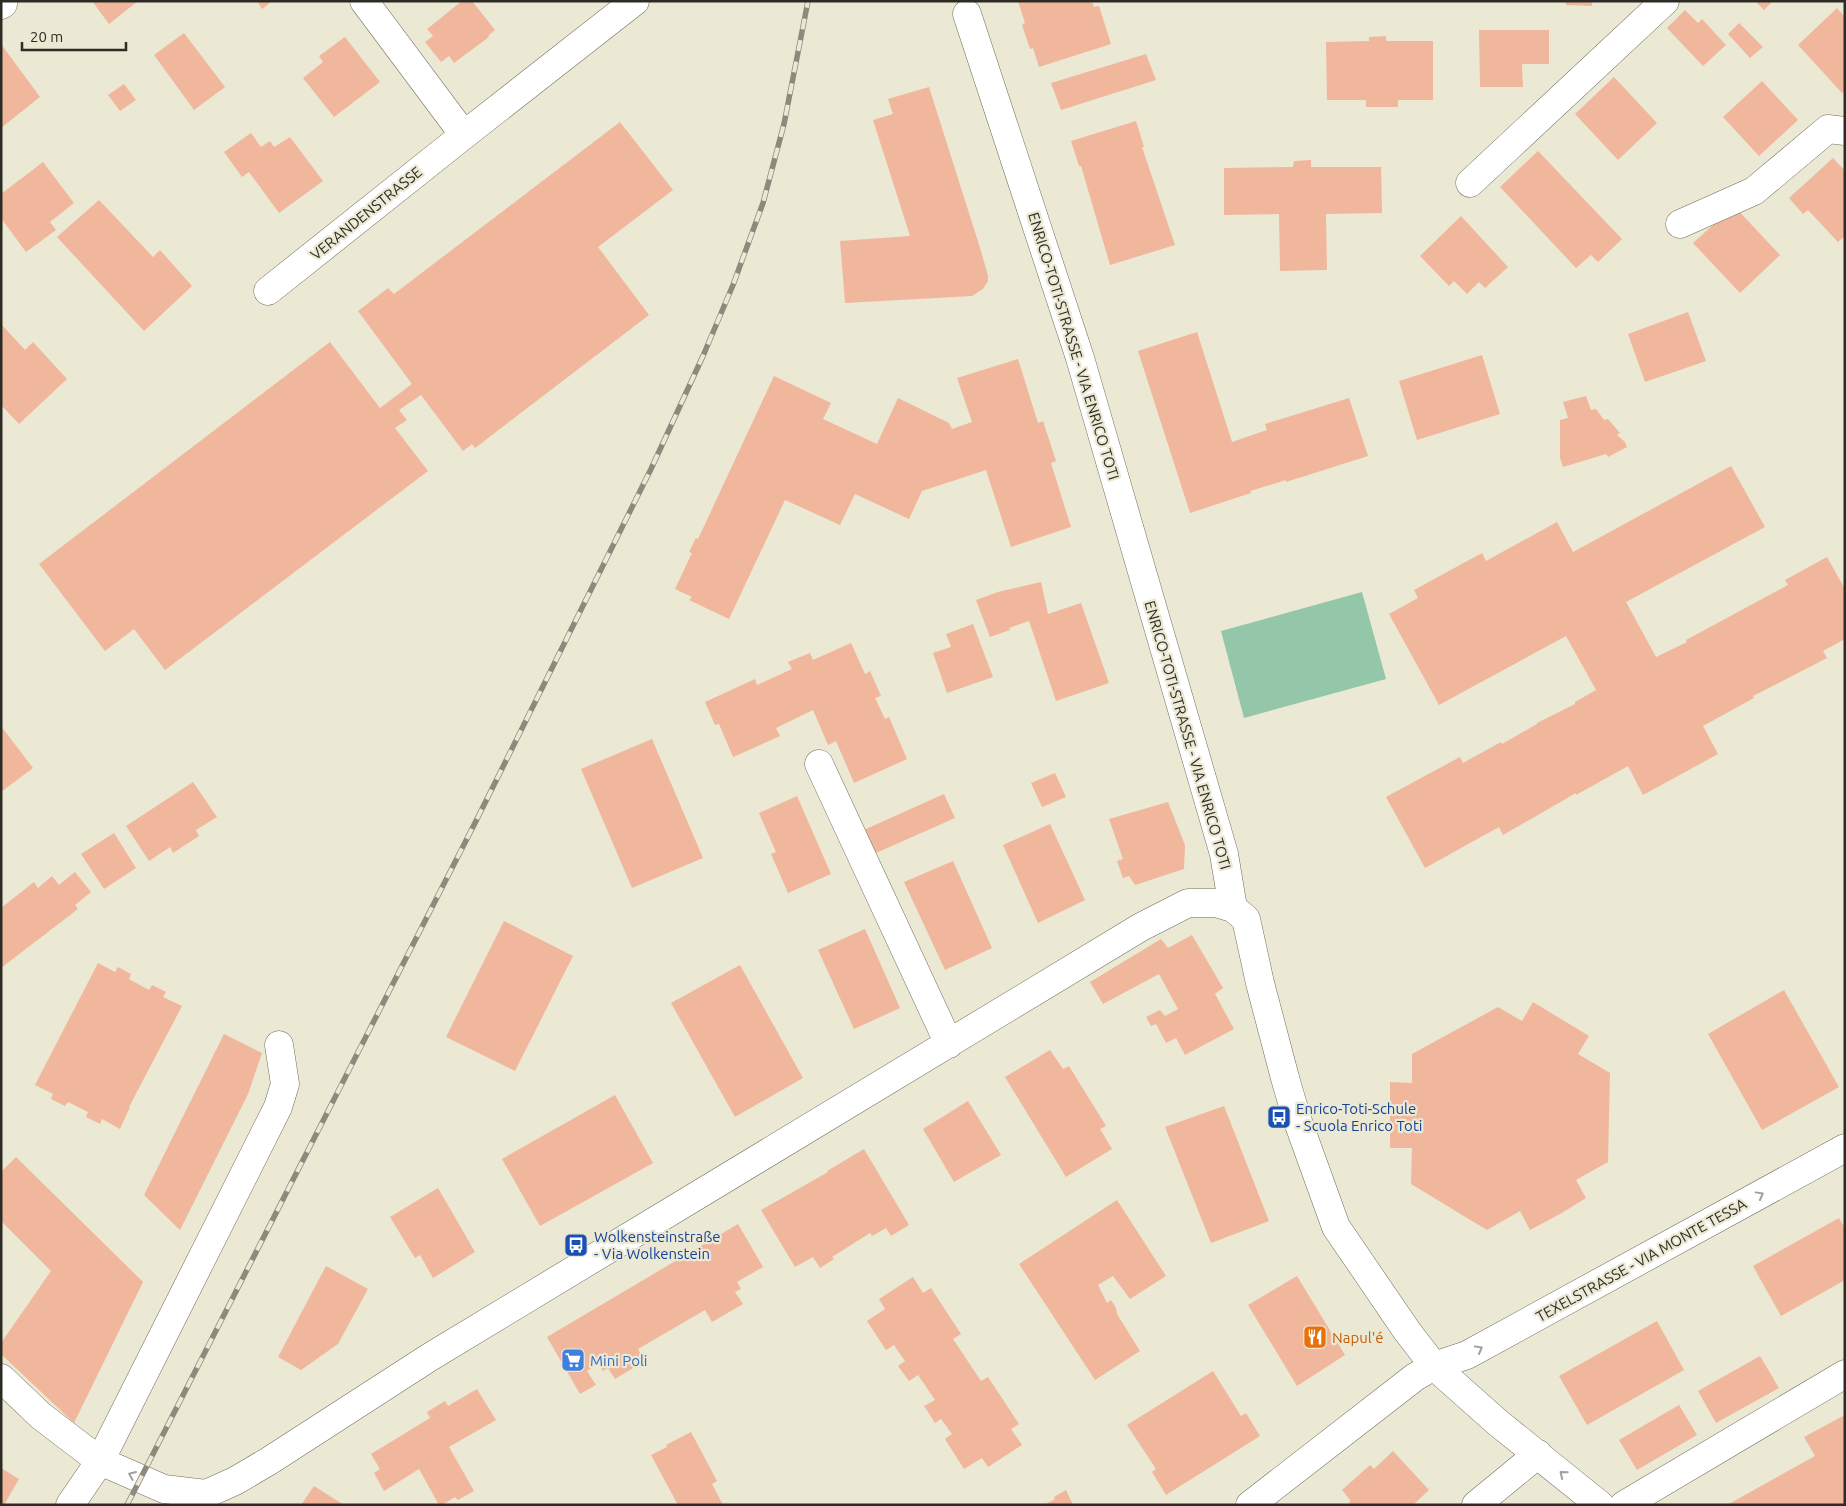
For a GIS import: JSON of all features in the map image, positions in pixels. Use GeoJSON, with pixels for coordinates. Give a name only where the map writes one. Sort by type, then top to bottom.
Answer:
{"type":"FeatureCollection","features":[{"type":"Feature","properties":{"kind":"street"},"geometry":{"type":"LineString","coordinates":[[364,1],[464,135]]}},
{"type":"Feature","properties":{"kind":"street","name":"VERANDENSTRASSE"},"geometry":{"type":"LineString","coordinates":[[268,291],[635,1]]}},
{"type":"Feature","properties":{"kind":"street"},"geometry":{"type":"LineString","coordinates":[[1470,182],[1665,1]]}},
{"type":"Feature","properties":{"kind":"street","name":"ENRICO-TOTI-STRASSE - VIA ENRICO TOTI"},"geometry":{"type":"LineString","coordinates":[[967,14],[1080,358],[1224,854],[1233,908],[1246,919],[1260,983],[1285,1078],[1297,1119],[1336,1227],[1407,1331],[1434,1366],[1497,1422],[1600,1505]]}},
{"type":"Feature","properties":{"kind":"street"},"geometry":{"type":"LineString","coordinates":[[1680,224],[1754,191],[1828,129],[1845,131]]}},
{"type":"Feature","properties":{"kind":"street"},"geometry":{"type":"LineString","coordinates":[[819,764],[949,1044]]}},
{"type":"Feature","properties":{"kind":"street"},"geometry":{"type":"LineString","coordinates":[[1,1378],[41,1416],[100,1461],[164,1489],[206,1494],[235,1481],[269,1461],[430,1357],[1141,927],[1188,904],[1216,903],[1233,908]]}},
{"type":"Feature","properties":{"kind":"street"},"geometry":{"type":"LineString","coordinates":[[70,1505],[100,1461],[278,1107],[285,1084],[279,1045]]}},
{"type":"Feature","properties":{"kind":"street","name":"TEXELSTRASSE - VIA MONTE TESSA"},"geometry":{"type":"LineString","coordinates":[[1250,1505],[1415,1377],[1434,1366],[1467,1355],[1845,1148]]}},
{"type":"Feature","properties":{"kind":"street"},"geometry":{"type":"LineString","coordinates":[[1624,1505],[1845,1374]]}},
{"type":"Feature","properties":{"kind":"street"},"geometry":{"type":"LineString","coordinates":[[1476,1505],[1538,1454]]}},
{"type":"Feature","properties":{"kind":"green space"},"geometry":{"type":"Polygon","coordinates":[[[1362,592],[1386,679],[1244,718],[1221,631],[1362,592]]]}},
{"type":"Feature","properties":{"kind":"building"},"geometry":{"type":"Polygon","coordinates":[[[92,1],[138,1],[109,24],[92,1]]]}},
{"type":"Feature","properties":{"kind":"building"},"geometry":{"type":"Polygon","coordinates":[[[257,1],[272,1],[262,9],[257,1]]]}},
{"type":"Feature","properties":{"kind":"building"},"geometry":{"type":"Polygon","coordinates":[[[462,1],[472,1],[495,30],[489,37],[454,63],[449,56],[441,62],[425,42],[433,36],[427,29],[462,1]]]}},
{"type":"Feature","properties":{"kind":"building"},"geometry":{"type":"Polygon","coordinates":[[[1018,1],[1092,1],[1094,7],[1099,6],[1111,44],[1039,67],[1033,48],[1030,49],[1022,25],[1025,23],[1018,1]]]}},
{"type":"Feature","properties":{"kind":"building"},"geometry":{"type":"Polygon","coordinates":[[[1566,1],[1592,1],[1592,6],[1566,5],[1566,1]]]}},
{"type":"Feature","properties":{"kind":"building"},"geometry":{"type":"Polygon","coordinates":[[[1755,1],[1773,1],[1764,10],[1755,1]]]}},
{"type":"Feature","properties":{"kind":"building"},"geometry":{"type":"Polygon","coordinates":[[[1837,8],[1845,17],[1845,91],[1842,93],[1798,45],[1837,8]]]}},
{"type":"Feature","properties":{"kind":"building"},"geometry":{"type":"Polygon","coordinates":[[[1685,10],[1698,23],[1702,19],[1726,45],[1703,66],[1667,28],[1685,10]]]}},
{"type":"Feature","properties":{"kind":"building"},"geometry":{"type":"Polygon","coordinates":[[[1739,23],[1763,47],[1750,58],[1728,34],[1739,23]]]}},
{"type":"Feature","properties":{"kind":"building"},"geometry":{"type":"Polygon","coordinates":[[[1479,30],[1549,30],[1549,64],[1522,64],[1523,87],[1480,87],[1479,30]]]}},
{"type":"Feature","properties":{"kind":"building"},"geometry":{"type":"Polygon","coordinates":[[[184,33],[225,87],[194,110],[154,55],[184,33]]]}},
{"type":"Feature","properties":{"kind":"building"},"geometry":{"type":"Polygon","coordinates":[[[1386,36],[1386,41],[1433,41],[1433,100],[1398,100],[1398,107],[1366,107],[1366,100],[1327,100],[1326,42],[1369,41],[1369,37],[1386,36]]]}},
{"type":"Feature","properties":{"kind":"building"},"geometry":{"type":"Polygon","coordinates":[[[345,37],[380,82],[334,117],[303,78],[323,62],[319,56],[345,37]]]}},
{"type":"Feature","properties":{"kind":"building"},"geometry":{"type":"Polygon","coordinates":[[[1,44],[40,97],[1,128],[1,44]]]}},
{"type":"Feature","properties":{"kind":"building"},"geometry":{"type":"Polygon","coordinates":[[[1146,54],[1156,80],[1061,110],[1051,83],[1146,54]]]}},
{"type":"Feature","properties":{"kind":"building"},"geometry":{"type":"Polygon","coordinates":[[[1614,77],[1657,123],[1618,160],[1575,114],[1614,77]]]}},
{"type":"Feature","properties":{"kind":"building"},"geometry":{"type":"Polygon","coordinates":[[[1762,81],[1798,120],[1759,156],[1723,117],[1762,81]]]}},
{"type":"Feature","properties":{"kind":"building"},"geometry":{"type":"Polygon","coordinates":[[[124,84],[136,100],[120,111],[108,95],[124,84]]]}},
{"type":"Feature","properties":{"kind":"building"},"geometry":{"type":"Polygon","coordinates":[[[929,87],[981,251],[988,281],[983,289],[972,296],[845,303],[840,241],[910,236],[873,120],[893,114],[888,99],[929,87]]]}},
{"type":"Feature","properties":{"kind":"building"},"geometry":{"type":"Polygon","coordinates":[[[1136,121],[1144,147],[1142,147],[1175,245],[1110,265],[1081,166],[1079,166],[1071,141],[1136,121]]]}},
{"type":"Feature","properties":{"kind":"building"},"geometry":{"type":"Polygon","coordinates":[[[620,122],[673,190],[598,247],[649,315],[475,448],[472,444],[463,451],[421,395],[399,410],[407,420],[395,428],[428,471],[165,670],[134,629],[105,651],[39,564],[330,342],[380,408],[412,384],[358,311],[388,288],[394,294],[620,122]]]}},
{"type":"Feature","properties":{"kind":"building"},"geometry":{"type":"Polygon","coordinates":[[[251,133],[261,147],[270,141],[274,147],[290,137],[323,181],[279,213],[249,172],[242,177],[224,152],[251,133]]]}},
{"type":"Feature","properties":{"kind":"building"},"geometry":{"type":"Polygon","coordinates":[[[1538,151],[1622,239],[1598,262],[1591,255],[1576,268],[1500,187],[1538,151]]]}},
{"type":"Feature","properties":{"kind":"building"},"geometry":{"type":"Polygon","coordinates":[[[1833,158],[1845,171],[1845,236],[1838,242],[1808,210],[1803,214],[1789,198],[1833,158]]]}},
{"type":"Feature","properties":{"kind":"building"},"geometry":{"type":"Polygon","coordinates":[[[1311,160],[1311,167],[1381,167],[1382,213],[1326,214],[1327,270],[1280,271],[1279,214],[1224,215],[1224,168],[1293,167],[1294,161],[1311,160]]]}},
{"type":"Feature","properties":{"kind":"building"},"geometry":{"type":"Polygon","coordinates":[[[43,162],[74,203],[50,222],[56,230],[26,252],[1,218],[1,194],[43,162]]]}},
{"type":"Feature","properties":{"kind":"building"},"geometry":{"type":"Polygon","coordinates":[[[99,200],[153,257],[160,250],[192,286],[144,331],[57,237],[99,200]]]}},
{"type":"Feature","properties":{"kind":"building"},"geometry":{"type":"Polygon","coordinates":[[[1734,206],[1780,255],[1740,293],[1693,243],[1734,206]]]}},
{"type":"Feature","properties":{"kind":"building"},"geometry":{"type":"Polygon","coordinates":[[[1461,216],[1508,267],[1485,288],[1479,282],[1467,294],[1454,281],[1449,286],[1420,256],[1461,216]]]}},
{"type":"Feature","properties":{"kind":"building"},"geometry":{"type":"Polygon","coordinates":[[[1688,312],[1706,361],[1645,382],[1628,334],[1688,312]]]}},
{"type":"Feature","properties":{"kind":"building"},"geometry":{"type":"Polygon","coordinates":[[[1,324],[25,350],[33,342],[67,379],[19,424],[1,405],[1,324]]]}},
{"type":"Feature","properties":{"kind":"building"},"geometry":{"type":"Polygon","coordinates":[[[1197,332],[1232,442],[1267,430],[1265,424],[1349,398],[1368,456],[1286,482],[1286,480],[1250,491],[1251,493],[1190,513],[1138,351],[1197,332]]]}},
{"type":"Feature","properties":{"kind":"building"},"geometry":{"type":"Polygon","coordinates":[[[1482,355],[1500,414],[1417,440],[1399,381],[1482,355]]]}},
{"type":"Feature","properties":{"kind":"building"},"geometry":{"type":"Polygon","coordinates":[[[1018,359],[1038,423],[1043,421],[1056,461],[1051,463],[1071,527],[1011,547],[986,470],[922,491],[909,519],[855,494],[840,525],[785,500],[729,619],[689,600],[692,597],[675,589],[692,553],[689,552],[696,538],[698,539],[774,376],[831,403],[823,419],[877,444],[898,398],[949,423],[952,429],[972,422],[957,378],[1018,359]]]}},
{"type":"Feature","properties":{"kind":"building"},"geometry":{"type":"Polygon","coordinates":[[[1586,396],[1591,410],[1596,409],[1604,420],[1608,419],[1620,433],[1617,435],[1625,442],[1627,447],[1608,457],[1606,454],[1563,467],[1560,458],[1560,420],[1568,418],[1563,402],[1586,396]]]}},
{"type":"Feature","properties":{"kind":"building"},"geometry":{"type":"Polygon","coordinates":[[[1731,466],[1765,527],[1626,602],[1656,657],[1687,642],[1686,640],[1788,585],[1785,580],[1827,557],[1845,589],[1845,639],[1823,651],[1827,658],[1753,696],[1754,698],[1703,726],[1718,754],[1643,795],[1628,766],[1503,835],[1499,827],[1425,868],[1386,797],[1460,757],[1463,763],[1501,742],[1502,744],[1537,723],[1575,704],[1575,702],[1596,690],[1566,636],[1439,705],[1389,614],[1418,598],[1414,590],[1482,553],[1486,561],[1557,522],[1573,552],[1731,466]]]}},
{"type":"Feature","properties":{"kind":"building"},"geometry":{"type":"Polygon","coordinates":[[[1041,582],[1048,614],[1081,603],[1109,683],[1056,701],[1029,621],[990,637],[976,600],[998,592],[1041,582]]]}},
{"type":"Feature","properties":{"kind":"building"},"geometry":{"type":"Polygon","coordinates":[[[973,624],[993,677],[947,693],[933,653],[951,647],[946,634],[973,624]]]}},
{"type":"Feature","properties":{"kind":"building"},"geometry":{"type":"Polygon","coordinates":[[[851,643],[865,674],[870,671],[881,696],[875,698],[885,719],[889,717],[907,759],[854,783],[836,741],[828,745],[813,710],[776,728],[780,736],[733,757],[719,724],[715,725],[705,702],[755,679],[757,685],[792,669],[788,662],[810,653],[813,660],[851,643]]]}},
{"type":"Feature","properties":{"kind":"building"},"geometry":{"type":"Polygon","coordinates":[[[1,726],[33,768],[1,792],[1,726]]]}},
{"type":"Feature","properties":{"kind":"building"},"geometry":{"type":"Polygon","coordinates":[[[652,739],[703,858],[632,888],[581,769],[652,739]]]}},
{"type":"Feature","properties":{"kind":"building"},"geometry":{"type":"Polygon","coordinates":[[[1055,773],[1066,797],[1042,807],[1031,783],[1055,773]]]}},
{"type":"Feature","properties":{"kind":"building"},"geometry":{"type":"Polygon","coordinates":[[[193,782],[217,817],[196,830],[199,836],[173,853],[170,847],[149,861],[126,826],[193,782]]]}},
{"type":"Feature","properties":{"kind":"building"},"geometry":{"type":"Polygon","coordinates":[[[944,794],[955,818],[867,857],[857,833],[944,794]]]}},
{"type":"Feature","properties":{"kind":"building"},"geometry":{"type":"Polygon","coordinates":[[[797,796],[831,874],[788,893],[771,854],[776,852],[759,813],[797,796]]]}},
{"type":"Feature","properties":{"kind":"building"},"geometry":{"type":"Polygon","coordinates":[[[1168,802],[1185,845],[1184,869],[1135,885],[1129,876],[1123,878],[1117,861],[1123,859],[1109,819],[1168,802]]]}},
{"type":"Feature","properties":{"kind":"building"},"geometry":{"type":"Polygon","coordinates":[[[1050,824],[1085,900],[1038,923],[1003,845],[1050,824]]]}},
{"type":"Feature","properties":{"kind":"building"},"geometry":{"type":"Polygon","coordinates":[[[114,833],[136,868],[104,889],[81,854],[114,833]]]}},
{"type":"Feature","properties":{"kind":"building"},"geometry":{"type":"Polygon","coordinates":[[[953,861],[992,948],[945,970],[904,882],[953,861]]]}},
{"type":"Feature","properties":{"kind":"building"},"geometry":{"type":"Polygon","coordinates":[[[75,872],[91,892],[75,905],[78,909],[1,968],[1,908],[34,882],[38,888],[52,876],[59,885],[75,872]]]}},
{"type":"Feature","properties":{"kind":"building"},"geometry":{"type":"Polygon","coordinates":[[[504,921],[573,956],[515,1071],[446,1037],[504,921]]]}},
{"type":"Feature","properties":{"kind":"building"},"geometry":{"type":"Polygon","coordinates":[[[865,929],[900,1008],[854,1029],[818,950],[865,929]]]}},
{"type":"Feature","properties":{"kind":"building"},"geometry":{"type":"Polygon","coordinates":[[[1192,935],[1223,988],[1215,994],[1234,1029],[1185,1055],[1176,1038],[1166,1043],[1156,1024],[1151,1026],[1146,1017],[1160,1010],[1165,1016],[1178,1009],[1159,974],[1103,1004],[1090,982],[1161,939],[1168,948],[1192,935]]]}},
{"type":"Feature","properties":{"kind":"building"},"geometry":{"type":"Polygon","coordinates":[[[98,963],[115,972],[118,967],[131,974],[129,979],[149,990],[152,985],[166,992],[163,997],[182,1006],[129,1107],[120,1129],[102,1119],[100,1124],[86,1117],[88,1112],[68,1102],[65,1106],[51,1099],[53,1094],[35,1085],[98,963]]]}},
{"type":"Feature","properties":{"kind":"building"},"geometry":{"type":"Polygon","coordinates":[[[740,965],[803,1078],[735,1117],[671,1003],[740,965]]]}},
{"type":"Feature","properties":{"kind":"building"},"geometry":{"type":"Polygon","coordinates":[[[1784,990],[1839,1087],[1762,1130],[1708,1034],[1784,990]]]}},
{"type":"Feature","properties":{"kind":"building"},"geometry":{"type":"Polygon","coordinates":[[[1533,1002],[1589,1036],[1578,1054],[1610,1073],[1608,1162],[1576,1180],[1586,1198],[1560,1214],[1530,1230],[1520,1211],[1487,1230],[1411,1184],[1412,1148],[1390,1148],[1390,1082],[1412,1083],[1412,1054],[1498,1007],[1522,1021],[1533,1002]]]}},
{"type":"Feature","properties":{"kind":"building"},"geometry":{"type":"Polygon","coordinates":[[[224,1034],[262,1053],[248,1094],[180,1230],[144,1195],[224,1034]]]}},
{"type":"Feature","properties":{"kind":"building"},"geometry":{"type":"Polygon","coordinates":[[[1050,1050],[1063,1069],[1069,1066],[1106,1126],[1100,1129],[1112,1149],[1066,1177],[1005,1077],[1050,1050]]]}},
{"type":"Feature","properties":{"kind":"building"},"geometry":{"type":"Polygon","coordinates":[[[615,1095],[653,1163],[540,1226],[502,1159],[615,1095]]]}},
{"type":"Feature","properties":{"kind":"building"},"geometry":{"type":"Polygon","coordinates":[[[968,1101],[1001,1155],[954,1182],[923,1129],[968,1101]]]}},
{"type":"Feature","properties":{"kind":"building"},"geometry":{"type":"Polygon","coordinates":[[[1224,1106],[1269,1221],[1211,1243],[1165,1127],[1224,1106]]]}},
{"type":"Feature","properties":{"kind":"building"},"geometry":{"type":"Polygon","coordinates":[[[864,1149],[909,1225],[891,1236],[886,1228],[872,1236],[870,1233],[832,1257],[834,1259],[820,1268],[813,1257],[795,1267],[761,1210],[864,1149]]]}},
{"type":"Feature","properties":{"kind":"building"},"geometry":{"type":"Polygon","coordinates":[[[16,1157],[143,1282],[74,1423],[1,1354],[1,1343],[51,1271],[1,1221],[1,1172],[16,1157]]]}},
{"type":"Feature","properties":{"kind":"building"},"geometry":{"type":"Polygon","coordinates":[[[438,1188],[475,1252],[433,1278],[420,1255],[415,1258],[390,1217],[438,1188]]]}},
{"type":"Feature","properties":{"kind":"building"},"geometry":{"type":"Polygon","coordinates":[[[1117,1200],[1166,1276],[1130,1299],[1113,1276],[1098,1285],[1107,1303],[1111,1300],[1117,1314],[1140,1351],[1095,1380],[1019,1264],[1117,1200]]]}},
{"type":"Feature","properties":{"kind":"building"},"geometry":{"type":"Polygon","coordinates":[[[1839,1218],[1845,1228],[1845,1280],[1781,1316],[1753,1266],[1839,1218]]]}},
{"type":"Feature","properties":{"kind":"building"},"geometry":{"type":"Polygon","coordinates":[[[738,1224],[763,1267],[737,1282],[741,1289],[735,1292],[743,1304],[712,1322],[705,1310],[638,1349],[645,1361],[615,1379],[608,1368],[603,1371],[598,1364],[587,1371],[596,1385],[580,1394],[547,1337],[738,1224]]]}},
{"type":"Feature","properties":{"kind":"building"},"geometry":{"type":"Polygon","coordinates":[[[326,1266],[368,1289],[338,1344],[301,1370],[278,1357],[326,1266]]]}},
{"type":"Feature","properties":{"kind":"building"},"geometry":{"type":"Polygon","coordinates":[[[1297,1276],[1345,1355],[1297,1386],[1248,1305],[1297,1276]]]}},
{"type":"Feature","properties":{"kind":"building"},"geometry":{"type":"Polygon","coordinates":[[[913,1277],[923,1293],[931,1288],[961,1334],[953,1339],[981,1381],[988,1377],[1019,1424],[1011,1429],[1022,1445],[988,1467],[982,1458],[964,1469],[945,1439],[952,1434],[941,1419],[935,1423],[924,1406],[935,1400],[918,1375],[909,1381],[898,1366],[905,1361],[894,1345],[886,1350],[867,1321],[885,1309],[879,1299],[913,1277]]]}},
{"type":"Feature","properties":{"kind":"building"},"geometry":{"type":"Polygon","coordinates":[[[1657,1321],[1684,1370],[1587,1425],[1559,1376],[1657,1321]]]}},
{"type":"Feature","properties":{"kind":"building"},"geometry":{"type":"Polygon","coordinates":[[[1760,1356],[1779,1388],[1716,1423],[1698,1391],[1760,1356]]]}},
{"type":"Feature","properties":{"kind":"building"},"geometry":{"type":"Polygon","coordinates":[[[1213,1371],[1241,1416],[1246,1413],[1260,1436],[1166,1495],[1152,1472],[1156,1469],[1127,1425],[1213,1371]]]}},
{"type":"Feature","properties":{"kind":"building"},"geometry":{"type":"Polygon","coordinates":[[[477,1389],[496,1420],[449,1447],[474,1491],[458,1500],[455,1497],[439,1505],[419,1469],[384,1491],[374,1473],[380,1469],[371,1454],[430,1418],[427,1412],[445,1401],[448,1406],[477,1389]]]}},
{"type":"Feature","properties":{"kind":"building"},"geometry":{"type":"Polygon","coordinates":[[[1679,1405],[1697,1435],[1637,1470],[1619,1440],[1679,1405]]]}},
{"type":"Feature","properties":{"kind":"building"},"geometry":{"type":"Polygon","coordinates":[[[1845,1415],[1845,1505],[1727,1505],[1815,1456],[1804,1437],[1845,1415]]]}},
{"type":"Feature","properties":{"kind":"building"},"geometry":{"type":"Polygon","coordinates":[[[691,1432],[717,1481],[712,1484],[723,1505],[678,1505],[651,1455],[691,1432]]]}},
{"type":"Feature","properties":{"kind":"building"},"geometry":{"type":"Polygon","coordinates":[[[1393,1451],[1429,1490],[1413,1505],[1349,1505],[1350,1500],[1342,1490],[1370,1465],[1374,1469],[1393,1451]]]}},
{"type":"Feature","properties":{"kind":"building"},"geometry":{"type":"Polygon","coordinates":[[[1,1468],[19,1479],[4,1505],[1,1505],[1,1468]]]}},
{"type":"Feature","properties":{"kind":"building"},"geometry":{"type":"Polygon","coordinates":[[[314,1486],[344,1505],[301,1505],[314,1486]]]}},
{"type":"Feature","properties":{"kind":"building"},"geometry":{"type":"Polygon","coordinates":[[[1066,1490],[1073,1505],[1044,1505],[1055,1499],[1054,1497],[1066,1490]]]}},
{"type":"Feature","properties":{"kind":"railway"},"geometry":{"type":"LineString","coordinates":[[127,1505],[476,821],[651,469],[703,356],[733,285],[763,203],[784,124],[808,1]]}},
{"type":"Feature","properties":{"kind":"place","name":"Enrico-Toti-Schule - Scuola Enrico Toti"},"geometry":{"type":"Point","coordinates":[1279,1117]}},
{"type":"Feature","properties":{"kind":"place","name":"Wolkensteinstraße - Via Wolkenstein"},"geometry":{"type":"Point","coordinates":[576,1245]}},
{"type":"Feature","properties":{"kind":"place","name":"Napul'é"},"geometry":{"type":"Point","coordinates":[1315,1337]}},
{"type":"Feature","properties":{"kind":"place","name":"Mini Poli"},"geometry":{"type":"Point","coordinates":[573,1360]}}]}
